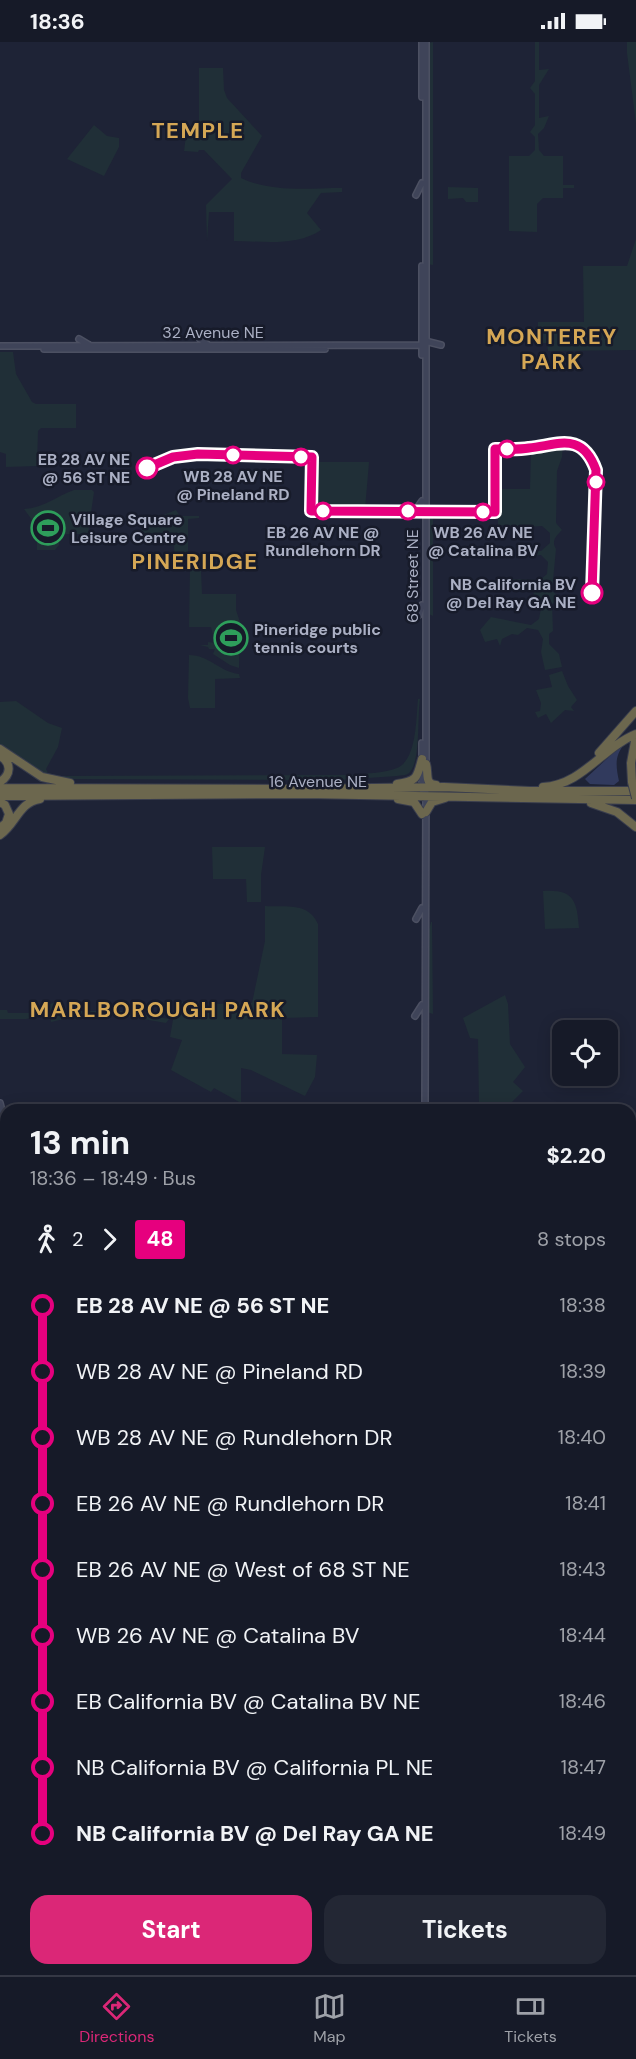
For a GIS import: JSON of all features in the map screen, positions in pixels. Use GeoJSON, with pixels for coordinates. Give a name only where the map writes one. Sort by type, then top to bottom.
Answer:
{"type":"FeatureCollection","features":[{"type":"Feature","properties":{"kind":"highway"},"geometry":{"type":"LineString","coordinates":[[580,774],[636,711]]}},
{"type":"Feature","properties":{"kind":"highway"},"geometry":{"type":"LineString","coordinates":[[489,788],[547,787],[565,782],[580,774],[616,744],[636,737]]}},
{"type":"Feature","properties":{"kind":"highway"},"geometry":{"type":"LineString","coordinates":[[636,737],[631,763],[636,799]]}},
{"type":"Feature","properties":{"kind":"highway"},"geometry":{"type":"LineString","coordinates":[[0,782],[7,776],[9,769],[2,752]]}},
{"type":"Feature","properties":{"kind":"highway"},"geometry":{"type":"LineString","coordinates":[[2,752],[36,774],[51,780],[112,787]]}},
{"type":"Feature","properties":{"kind":"highway"},"geometry":{"type":"LineString","coordinates":[[424,761],[430,784],[444,787]]}},
{"type":"Feature","properties":{"kind":"highway"},"geometry":{"type":"LineString","coordinates":[[343,789],[349,786],[409,782],[418,774],[424,761]]}},
{"type":"Feature","properties":{"kind":"highway","name":"16 Avenue NE"},"geometry":{"type":"LineString","coordinates":[[0,796],[376,795],[444,787],[636,791]]}},
{"type":"Feature","properties":{"kind":"highway","name":"16 Avenue NE"},"geometry":{"type":"LineString","coordinates":[[0,788],[343,789],[579,800],[636,799]]}},
{"type":"Feature","properties":{"kind":"highway"},"geometry":{"type":"LineString","coordinates":[[364,795],[424,791],[521,794],[566,791]]}},
{"type":"Feature","properties":{"kind":"highway"},"geometry":{"type":"LineString","coordinates":[[376,795],[412,801],[424,813],[432,802],[440,799],[496,799],[503,796]]}},
{"type":"Feature","properties":{"kind":"highway"},"geometry":{"type":"LineString","coordinates":[[1,833],[10,827],[24,806],[33,801],[105,796]]}},
{"type":"Feature","properties":{"kind":"highway"},"geometry":{"type":"LineString","coordinates":[[513,796],[516,800],[594,804],[617,812],[636,827]]}},
{"type":"Feature","properties":{"kind":"highway"},"geometry":{"type":"LineString","coordinates":[[0,801],[5,805],[9,814],[1,833]]}},
{"type":"Feature","properties":{"kind":"main road","name":"68 Street NE"},"geometry":{"type":"LineString","coordinates":[[423,1104],[426,928],[425,520],[422,348],[426,279],[425,42]]}},
{"type":"Feature","properties":{"kind":"main road","name":"68 Street NE"},"geometry":{"type":"LineString","coordinates":[[424,761],[422,183],[425,42]]}},
{"type":"Feature","properties":{"kind":"main road"},"geometry":{"type":"LineString","coordinates":[[416,195],[422,183]]}},
{"type":"Feature","properties":{"kind":"main road"},"geometry":{"type":"LineString","coordinates":[[426,279],[432,267]]}},
{"type":"Feature","properties":{"kind":"main road"},"geometry":{"type":"LineString","coordinates":[[79,339],[90,345]]}},
{"type":"Feature","properties":{"kind":"main road"},"geometry":{"type":"LineString","coordinates":[[200,339],[210,345]]}},
{"type":"Feature","properties":{"kind":"main road"},"geometry":{"type":"LineString","coordinates":[[313,339],[323,345]]}},
{"type":"Feature","properties":{"kind":"main road"},"geometry":{"type":"LineString","coordinates":[[422,348],[431,343],[441,345]]}},
{"type":"Feature","properties":{"kind":"main road","name":"32 Avenue NE"},"geometry":{"type":"LineString","coordinates":[[0,347],[323,345],[422,348]]}},
{"type":"Feature","properties":{"kind":"main road","name":"32 Avenue NE"},"geometry":{"type":"LineString","coordinates":[[0,347],[68,349],[422,348]]}},
{"type":"Feature","properties":{"kind":"main road"},"geometry":{"type":"LineString","coordinates":[[68,349],[79,355]]}},
{"type":"Feature","properties":{"kind":"main road"},"geometry":{"type":"LineString","coordinates":[[189,349],[197,352],[200,357]]}},
{"type":"Feature","properties":{"kind":"main road"},"geometry":{"type":"LineString","coordinates":[[300,349],[310,355]]}},
{"type":"Feature","properties":{"kind":"main road"},"geometry":{"type":"LineString","coordinates":[[415,511],[422,501]]}},
{"type":"Feature","properties":{"kind":"main road"},"geometry":{"type":"LineString","coordinates":[[425,520],[433,511]]}},
{"type":"Feature","properties":{"kind":"main road"},"geometry":{"type":"LineString","coordinates":[[415,619],[422,605]]}},
{"type":"Feature","properties":{"kind":"main road"},"geometry":{"type":"LineString","coordinates":[[425,636],[432,621]]}},
{"type":"Feature","properties":{"kind":"main road","name":"68 Street NE"},"geometry":{"type":"LineString","coordinates":[[423,1104],[424,813]]}},
{"type":"Feature","properties":{"kind":"main road"},"geometry":{"type":"LineString","coordinates":[[416,920],[422,908]]}},
{"type":"Feature","properties":{"kind":"main road"},"geometry":{"type":"LineString","coordinates":[[426,928],[431,919]]}},
{"type":"Feature","properties":{"kind":"main road"},"geometry":{"type":"LineString","coordinates":[[415,1016],[422,1005]]}},
{"type":"Feature","properties":{"kind":"main road"},"geometry":{"type":"LineString","coordinates":[[425,1026],[431,1016]]}},
{"type":"Feature","properties":{"kind":"shaded area"},"geometry":{"type":"Polygon","coordinates":[[[433,42],[433,265],[428,264],[429,43],[433,42]]]}},
{"type":"Feature","properties":{"kind":"shaded area"},"geometry":{"type":"Polygon","coordinates":[[[535,42],[539,42],[539,70],[549,69],[539,85],[539,118],[549,116],[544,128],[538,134],[539,150],[544,156],[563,156],[563,185],[574,185],[574,188],[563,188],[563,198],[543,198],[537,204],[537,232],[509,231],[509,156],[529,156],[535,150],[535,137],[530,132],[535,125],[535,94],[530,88],[535,81],[535,42]]]}},
{"type":"Feature","properties":{"kind":"shaded area"},"geometry":{"type":"Polygon","coordinates":[[[627,42],[636,42],[636,124],[627,53],[627,42]]]}},
{"type":"Feature","properties":{"kind":"shaded area"},"geometry":{"type":"Polygon","coordinates":[[[199,68],[223,68],[224,90],[227,98],[262,136],[241,173],[241,178],[278,188],[342,188],[342,192],[321,193],[307,213],[321,230],[290,241],[234,241],[234,212],[209,212],[207,241],[206,205],[232,179],[204,150],[184,151],[187,128],[199,126],[199,68]]]}},
{"type":"Feature","properties":{"kind":"shaded area"},"geometry":{"type":"Polygon","coordinates":[[[94,125],[107,136],[119,138],[119,147],[104,176],[67,159],[94,125]]]}},
{"type":"Feature","properties":{"kind":"shaded area"},"geometry":{"type":"Polygon","coordinates":[[[448,187],[478,188],[478,202],[466,202],[463,198],[448,199],[448,187]]]}},
{"type":"Feature","properties":{"kind":"shaded area"},"geometry":{"type":"Polygon","coordinates":[[[636,239],[636,350],[548,351],[547,343],[538,343],[538,322],[584,322],[583,266],[627,266],[636,239]]]}},
{"type":"Feature","properties":{"kind":"shaded area"},"geometry":{"type":"Polygon","coordinates":[[[0,352],[13,352],[16,374],[32,402],[36,404],[76,404],[76,428],[41,428],[38,431],[37,466],[6,467],[6,454],[0,452],[0,352]]]}},
{"type":"Feature","properties":{"kind":"shaded area"},"geometry":{"type":"Polygon","coordinates":[[[563,445],[557,471],[556,523],[562,530],[554,541],[556,549],[552,591],[561,598],[552,604],[553,631],[549,634],[549,644],[559,654],[562,667],[545,670],[541,652],[543,639],[538,630],[527,628],[518,635],[512,634],[502,639],[500,646],[497,639],[485,642],[480,630],[491,617],[531,625],[539,619],[541,608],[533,600],[534,590],[525,582],[510,581],[510,579],[540,580],[547,574],[548,562],[541,555],[523,556],[523,550],[541,551],[550,543],[550,533],[542,526],[498,525],[498,489],[530,489],[531,451],[563,445]]]}},
{"type":"Feature","properties":{"kind":"shaded area"},"geometry":{"type":"Polygon","coordinates":[[[314,462],[369,462],[365,509],[315,509],[314,462]]]}},
{"type":"Feature","properties":{"kind":"shaded area"},"geometry":{"type":"Polygon","coordinates":[[[74,490],[94,492],[88,534],[59,534],[59,545],[55,550],[37,550],[37,521],[32,520],[24,509],[44,504],[74,490]]]}},
{"type":"Feature","properties":{"kind":"shaded area"},"geometry":{"type":"Polygon","coordinates":[[[176,510],[180,516],[199,516],[199,518],[188,519],[188,556],[198,556],[202,594],[236,594],[236,610],[240,622],[239,668],[213,654],[215,649],[200,645],[208,645],[208,642],[215,643],[211,627],[189,627],[190,567],[188,565],[175,566],[174,546],[140,537],[142,526],[146,522],[176,510]]]}},
{"type":"Feature","properties":{"kind":"shaded area"},"geometry":{"type":"Polygon","coordinates":[[[434,514],[433,616],[427,613],[427,525],[429,516],[434,514]]]}},
{"type":"Feature","properties":{"kind":"shaded area"},"geometry":{"type":"Polygon","coordinates":[[[189,655],[203,658],[232,673],[239,674],[240,678],[215,679],[215,708],[190,708],[188,698],[189,655]]]}},
{"type":"Feature","properties":{"kind":"shaded area"},"geometry":{"type":"Polygon","coordinates":[[[562,671],[577,700],[571,707],[574,711],[565,710],[551,723],[546,714],[538,718],[535,712],[540,711],[541,703],[536,690],[552,687],[549,675],[562,671]]]}},
{"type":"Feature","properties":{"kind":"shaded area"},"geometry":{"type":"Polygon","coordinates":[[[418,699],[420,699],[416,758],[409,773],[397,776],[338,780],[61,779],[43,773],[0,744],[0,702],[16,701],[48,723],[62,728],[58,747],[46,769],[48,773],[59,776],[355,775],[387,771],[404,764],[412,748],[418,699]]]}},
{"type":"Feature","properties":{"kind":"shaded area"},"geometry":{"type":"Polygon","coordinates":[[[212,847],[265,847],[261,875],[261,902],[247,902],[246,879],[213,879],[212,847]]]}},
{"type":"Feature","properties":{"kind":"shaded area"},"geometry":{"type":"Polygon","coordinates":[[[543,891],[561,892],[572,899],[577,911],[579,928],[545,929],[543,891]]]}},
{"type":"Feature","properties":{"kind":"shaded area"},"geometry":{"type":"Polygon","coordinates":[[[265,906],[288,906],[303,909],[314,917],[318,924],[318,1017],[282,1018],[282,1054],[317,1055],[315,1077],[305,1096],[251,1070],[241,1068],[241,1103],[214,1088],[211,1092],[171,1070],[182,1040],[170,1037],[178,1001],[207,1006],[252,1003],[265,941],[265,906]]]}},
{"type":"Feature","properties":{"kind":"shaded area"},"geometry":{"type":"Polygon","coordinates":[[[431,922],[433,1014],[427,1012],[427,938],[431,922]]]}},
{"type":"Feature","properties":{"kind":"shaded area"},"geometry":{"type":"Polygon","coordinates":[[[505,995],[508,1004],[510,1044],[525,1067],[513,1082],[523,1091],[510,1104],[479,1104],[478,1039],[470,1038],[463,1018],[505,995]]]}},
{"type":"Feature","properties":{"kind":"shaded area"},"geometry":{"type":"Polygon","coordinates":[[[55,1002],[56,1011],[124,1011],[169,1019],[166,1023],[120,1015],[81,1015],[51,1022],[50,1016],[0,1019],[0,1010],[7,1010],[8,1013],[28,1013],[55,1002]]]}},
{"type":"Feature","properties":{"kind":"water"},"geometry":{"type":"Polygon","coordinates":[[[624,743],[617,761],[619,781],[614,785],[590,784],[585,779],[624,743]]]}},
{"type":"Feature","properties":{"kind":"bus line","name":"48"},"geometry":{"type":"LineString","coordinates":[[147,468],[173,457],[198,454],[312,457],[311,511],[495,512],[495,449],[521,449],[565,442],[584,451],[596,470],[592,593]]}},
{"type":"Feature","properties":{"kind":"place","name":"WB 28 AV NE @ Pineland RD"},"geometry":{"type":"Point","coordinates":[233,455]}},
{"type":"Feature","properties":{"kind":"place","name":"EB 28 AV NE @ 56 ST NE"},"geometry":{"type":"Point","coordinates":[147,468]}},
{"type":"Feature","properties":{"kind":"place","name":"EB 26 AV NE @ Rundlehorn DR"},"geometry":{"type":"Point","coordinates":[323,511]}},
{"type":"Feature","properties":{"kind":"place","name":"WB 26 AV NE @ Catalina BV"},"geometry":{"type":"Point","coordinates":[483,512]}},
{"type":"Feature","properties":{"kind":"place","name":"Village Square Leisure Centre"},"geometry":{"type":"Point","coordinates":[48,528]}},
{"type":"Feature","properties":{"kind":"place","name":"NB California BV @ Del Ray GA NE"},"geometry":{"type":"Point","coordinates":[592,593]}},
{"type":"Feature","properties":{"kind":"place","name":"Pineridge public tennis courts"},"geometry":{"type":"Point","coordinates":[231,638]}},
{"type":"Feature","properties":{"kind":"district","name":"TEMPLE"},"geometry":{"type":"Point","coordinates":[198,130]}},
{"type":"Feature","properties":{"kind":"district","name":"MONTEREY PARK"},"geometry":{"type":"Point","coordinates":[552,348]}},
{"type":"Feature","properties":{"kind":"district","name":"PINERIDGE"},"geometry":{"type":"Point","coordinates":[195,561]}},
{"type":"Feature","properties":{"kind":"district","name":"MARLBOROUGH PARK"},"geometry":{"type":"Point","coordinates":[158,1009]}}]}
